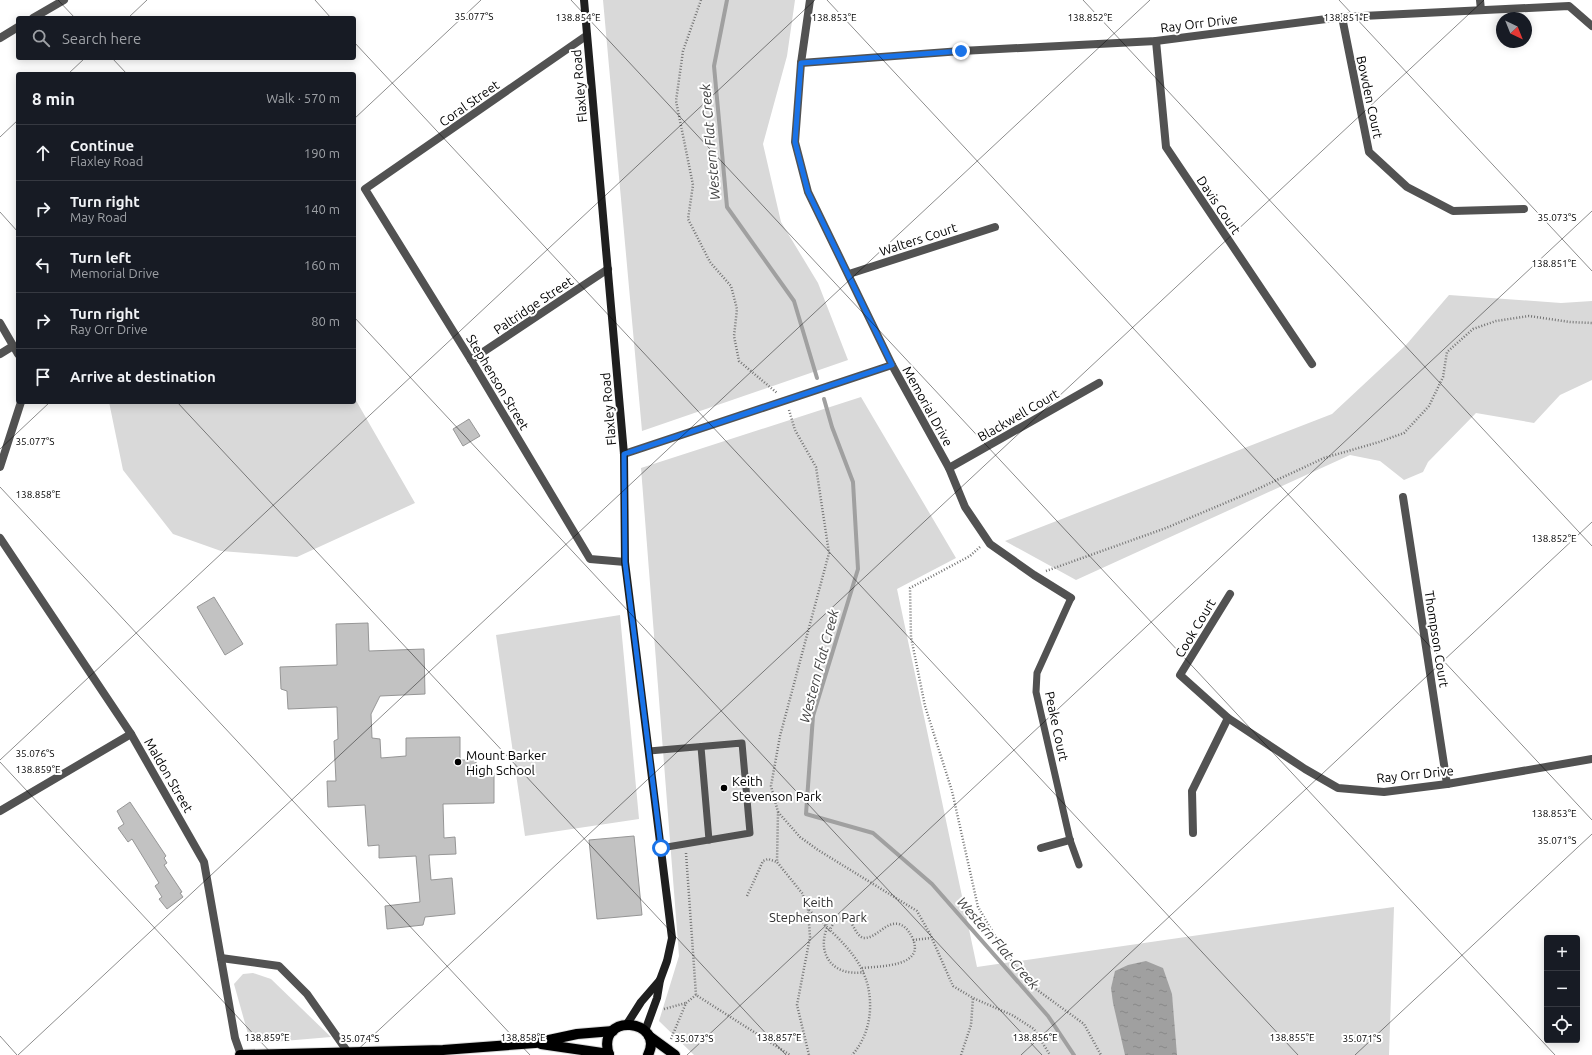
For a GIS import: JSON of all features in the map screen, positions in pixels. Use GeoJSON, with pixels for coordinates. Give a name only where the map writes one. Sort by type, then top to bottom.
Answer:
{"type":"FeatureCollection","features":[{"type":"Feature","properties":{"kind":"main road","name":"Flaxley Road"},"geometry":{"type":"LineString","coordinates":[[584,0],[624,454],[625,562],[672,938],[668,961],[660,980],[657,998],[647,1034]]}},
{"type":"Feature","properties":{"kind":"main road","name":"Flaxley Road"},"geometry":{"type":"LineString","coordinates":[[627,1024],[641,1002],[660,980]]}},
{"type":"Feature","properties":{"kind":"main road"},"geometry":{"type":"LineString","coordinates":[[241,1055],[347,1051],[443,1050],[535,1043],[577,1034],[613,1030],[627,1024],[639,1026],[671,1052]]}},
{"type":"Feature","properties":{"kind":"main road"},"geometry":{"type":"LineString","coordinates":[[535,1043],[609,1055],[607,1041],[613,1030]]}},
{"type":"Feature","properties":{"kind":"main road"},"geometry":{"type":"LineString","coordinates":[[647,1034],[651,1043],[648,1055]]}},
{"type":"Feature","properties":{"kind":"street"},"geometry":{"type":"LineString","coordinates":[[36,16],[64,0]]}},
{"type":"Feature","properties":{"kind":"street","name":"Memorial Drive"},"geometry":{"type":"LineString","coordinates":[[810,0],[801,63],[795,142],[808,192],[892,365],[949,468],[965,507],[990,544],[1034,575],[1071,598]]}},
{"type":"Feature","properties":{"kind":"street"},"geometry":{"type":"LineString","coordinates":[[1480,0],[1481,10]]}},
{"type":"Feature","properties":{"kind":"street","name":"Ray Orr Drive"},"geometry":{"type":"LineString","coordinates":[[801,63],[961,51],[1156,41],[1342,16],[1569,6],[1592,26]]}},
{"type":"Feature","properties":{"kind":"street","name":"Bowden Court"},"geometry":{"type":"LineString","coordinates":[[1342,16],[1370,152],[1407,187],[1453,211],[1524,208]]}},
{"type":"Feature","properties":{"kind":"street"},"geometry":{"type":"LineString","coordinates":[[0,38],[16,28]]}},
{"type":"Feature","properties":{"kind":"street","name":"Coral Street"},"geometry":{"type":"LineString","coordinates":[[365,189],[586,36]]}},
{"type":"Feature","properties":{"kind":"street","name":"Davis Court"},"geometry":{"type":"LineString","coordinates":[[1156,41],[1166,147],[1312,364]]}},
{"type":"Feature","properties":{"kind":"street","name":"Stephenson Street"},"geometry":{"type":"LineString","coordinates":[[365,189],[471,360],[590,559],[625,562]]}},
{"type":"Feature","properties":{"kind":"street","name":"Walters Court"},"geometry":{"type":"LineString","coordinates":[[849,274],[995,226]]}},
{"type":"Feature","properties":{"kind":"street","name":"Paltridge Street"},"geometry":{"type":"LineString","coordinates":[[471,360],[608,269]]}},
{"type":"Feature","properties":{"kind":"street"},"geometry":{"type":"LineString","coordinates":[[0,323],[16,351]]}},
{"type":"Feature","properties":{"kind":"street"},"geometry":{"type":"LineString","coordinates":[[0,354],[13,346]]}},
{"type":"Feature","properties":{"kind":"street"},"geometry":{"type":"LineString","coordinates":[[624,454],[892,365]]}},
{"type":"Feature","properties":{"kind":"street","name":"Blackwell Court"},"geometry":{"type":"LineString","coordinates":[[949,468],[1099,383]]}},
{"type":"Feature","properties":{"kind":"street"},"geometry":{"type":"LineString","coordinates":[[0,467],[20,404]]}},
{"type":"Feature","properties":{"kind":"street","name":"Thompson Court"},"geometry":{"type":"LineString","coordinates":[[1403,497],[1446,784]]}},
{"type":"Feature","properties":{"kind":"street","name":"Maldon Street"},"geometry":{"type":"LineString","coordinates":[[0,538],[131,734],[204,862],[236,1038],[241,1055]]}},
{"type":"Feature","properties":{"kind":"street","name":"Cook Court"},"geometry":{"type":"LineString","coordinates":[[1180,675],[1230,594]]}},
{"type":"Feature","properties":{"kind":"street","name":"Ray Orr Drive"},"geometry":{"type":"LineString","coordinates":[[1180,675],[1228,718],[1305,769],[1338,788],[1384,792],[1446,784],[1592,758]]}},
{"type":"Feature","properties":{"kind":"street"},"geometry":{"type":"LineString","coordinates":[[1193,833],[1192,791],[1228,718]]}},
{"type":"Feature","properties":{"kind":"street"},"geometry":{"type":"LineString","coordinates":[[0,811],[131,734]]}},
{"type":"Feature","properties":{"kind":"street"},"geometry":{"type":"LineString","coordinates":[[1041,848],[1070,840]]}},
{"type":"Feature","properties":{"kind":"street"},"geometry":{"type":"LineString","coordinates":[[221,958],[279,966],[307,994],[347,1051]]}},
{"type":"Feature","properties":{"kind":"lane","name":"Peake Court"},"geometry":{"type":"LineString","coordinates":[[1071,598],[1037,673],[1036,692],[1070,840],[1079,865]]}},
{"type":"Feature","properties":{"kind":"lane"},"geometry":{"type":"LineString","coordinates":[[649,751],[742,743],[750,833],[661,848]]}},
{"type":"Feature","properties":{"kind":"lane"},"geometry":{"type":"LineString","coordinates":[[701,746],[709,840]]}},
{"type":"Feature","properties":{"kind":"path"},"geometry":{"type":"LineString","coordinates":[[701,0],[683,51],[676,101],[693,185],[688,219],[710,262],[731,286],[737,309],[734,336],[739,361],[785,400],[795,430],[816,467],[829,553],[780,736],[771,786],[778,812],[778,862]]}},
{"type":"Feature","properties":{"kind":"path"},"geometry":{"type":"LineString","coordinates":[[1034,575],[1166,528],[1251,492],[1324,458],[1404,433],[1429,406],[1443,377],[1447,352],[1473,328],[1496,321],[1528,316],[1570,322],[1592,323]]}},
{"type":"Feature","properties":{"kind":"path"},"geometry":{"type":"LineString","coordinates":[[988,540],[970,556],[910,588],[911,637],[925,706],[952,791],[978,907],[1004,951],[1029,984],[1084,1024],[1101,1055]]}},
{"type":"Feature","properties":{"kind":"path"},"geometry":{"type":"LineString","coordinates":[[778,812],[800,837],[818,850],[917,911],[932,938],[953,986],[973,998],[1012,1015],[1034,1029],[1050,1055]]}},
{"type":"Feature","properties":{"kind":"path"},"geometry":{"type":"LineString","coordinates":[[685,844],[696,995]]}},
{"type":"Feature","properties":{"kind":"path"},"geometry":{"type":"LineString","coordinates":[[747,896],[763,861],[768,859],[778,862],[802,893],[808,910],[810,937],[797,1005],[809,1055]]}},
{"type":"Feature","properties":{"kind":"path"},"geometry":{"type":"LineString","coordinates":[[808,910],[830,930],[855,957],[864,972],[870,997],[870,1016],[866,1034],[852,1055]]}},
{"type":"Feature","properties":{"kind":"path"},"geometry":{"type":"LineString","coordinates":[[830,930],[836,919],[844,918],[850,921],[858,936],[868,938],[887,926],[897,924],[905,927],[913,940],[914,951],[912,956],[904,962],[862,968]]}},
{"type":"Feature","properties":{"kind":"path"},"geometry":{"type":"LineString","coordinates":[[827,928],[823,936],[823,945],[828,960],[840,970],[848,972],[864,972]]}},
{"type":"Feature","properties":{"kind":"path"},"geometry":{"type":"LineString","coordinates":[[913,940],[932,938]]}},
{"type":"Feature","properties":{"kind":"path"},"geometry":{"type":"LineString","coordinates":[[652,1012],[686,1003],[696,995]]}},
{"type":"Feature","properties":{"kind":"path"},"geometry":{"type":"LineString","coordinates":[[696,995],[790,1055]]}},
{"type":"Feature","properties":{"kind":"path"},"geometry":{"type":"LineString","coordinates":[[961,1055],[971,1025],[973,998]]}},
{"type":"Feature","properties":{"kind":"path"},"geometry":{"type":"LineString","coordinates":[[671,1052],[686,1003]]}},
{"type":"Feature","properties":{"kind":"green space"},"geometry":{"type":"Polygon","coordinates":[[[603,0],[795,0],[787,56],[763,144],[781,222],[818,283],[848,360],[642,431],[603,0]]]}},
{"type":"Feature","properties":{"kind":"green space"},"geometry":{"type":"Polygon","coordinates":[[[1449,295],[1561,303],[1592,301],[1592,380],[1560,395],[1534,423],[1476,413],[1428,462],[1423,472],[1404,480],[1380,461],[1350,455],[1076,580],[1005,541],[1332,414],[1406,345],[1449,295]]]}},
{"type":"Feature","properties":{"kind":"green space","name":"Keith Stephenson Park"},"geometry":{"type":"Polygon","coordinates":[[[861,397],[956,558],[897,589],[977,967],[1394,907],[1389,1055],[694,1055],[659,1021],[679,956],[641,468],[861,397]]]}},
{"type":"Feature","properties":{"kind":"green space"},"geometry":{"type":"Polygon","coordinates":[[[356,400],[415,503],[297,557],[221,551],[173,534],[123,470],[109,404],[356,404],[356,400]]]}},
{"type":"Feature","properties":{"kind":"green space"},"geometry":{"type":"Polygon","coordinates":[[[620,615],[639,819],[525,836],[496,635],[620,615]]]}},
{"type":"Feature","properties":{"kind":"green space"},"geometry":{"type":"Polygon","coordinates":[[[253,973],[271,979],[331,1037],[260,1043],[250,1041],[234,984],[243,974],[253,973]]]}},
{"type":"Feature","properties":{"kind":"water"},"geometry":{"type":"Polygon","coordinates":[[[1146,961],[1163,968],[1172,994],[1177,1055],[1125,1055],[1111,988],[1115,971],[1128,965],[1146,961]]]}},
{"type":"Feature","properties":{"kind":"building"},"geometry":{"type":"Polygon","coordinates":[[[469,419],[480,436],[463,446],[453,429],[469,419]]]}},
{"type":"Feature","properties":{"kind":"building"},"geometry":{"type":"Polygon","coordinates":[[[214,597],[243,644],[225,655],[197,607],[214,597]]]}},
{"type":"Feature","properties":{"kind":"building"},"geometry":{"type":"Polygon","coordinates":[[[368,623],[369,651],[424,649],[425,694],[380,696],[371,714],[372,738],[380,739],[381,758],[406,756],[406,738],[460,737],[460,760],[476,760],[476,774],[494,773],[494,803],[443,804],[444,838],[455,837],[456,854],[429,855],[431,880],[452,878],[455,914],[425,917],[423,925],[387,929],[385,906],[420,902],[416,856],[379,858],[379,845],[368,846],[365,805],[328,807],[327,781],[336,781],[334,741],[338,739],[337,707],[288,709],[287,691],[281,689],[280,667],[337,665],[336,624],[368,623]]]}},
{"type":"Feature","properties":{"kind":"building"},"geometry":{"type":"Polygon","coordinates":[[[130,802],[166,856],[164,858],[167,863],[164,865],[182,892],[180,893],[183,897],[167,909],[159,899],[162,897],[155,886],[159,883],[132,839],[128,842],[118,828],[124,824],[117,811],[130,802]]]}},
{"type":"Feature","properties":{"kind":"building"},"geometry":{"type":"Polygon","coordinates":[[[634,836],[642,915],[597,919],[589,840],[634,836]]]}},
{"type":"Feature","properties":{"kind":"waterway","name":"Western Flat Creek"},"geometry":{"type":"LineString","coordinates":[[727,0],[714,66],[727,207],[794,301],[817,378]]}},
{"type":"Feature","properties":{"kind":"waterway","name":"Western Flat Creek"},"geometry":{"type":"LineString","coordinates":[[824,399],[832,427],[853,482],[858,569],[813,716],[806,814],[873,833],[932,884],[1048,1016],[1074,1055]]}},
{"type":"Feature","properties":{"kind":"place","name":"Mount Barker High School"},"geometry":{"type":"Point","coordinates":[458,762]}},
{"type":"Feature","properties":{"kind":"place","name":"Keith Stevenson Park"},"geometry":{"type":"Point","coordinates":[724,788]}},
{"type":"Feature","properties":{"kind":"route"},"geometry":{"type":"LineString","coordinates":[[661,848],[625,562],[624,454],[892,365],[808,192],[795,142],[801,63],[961,51]]}}]}
